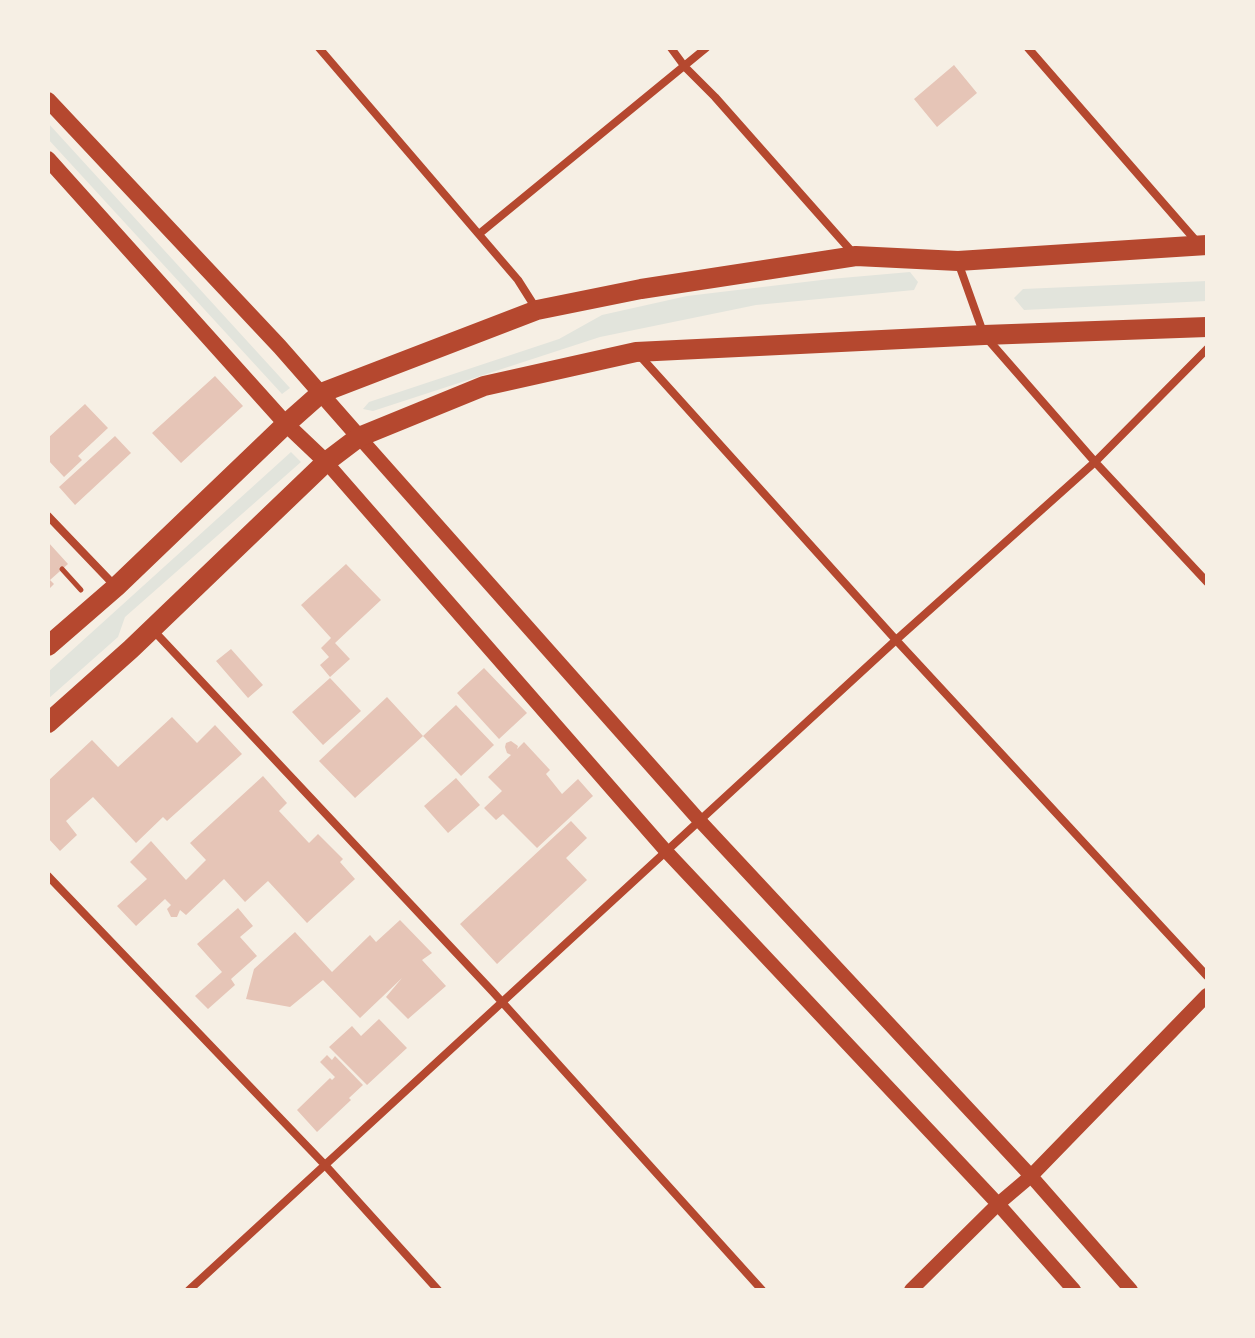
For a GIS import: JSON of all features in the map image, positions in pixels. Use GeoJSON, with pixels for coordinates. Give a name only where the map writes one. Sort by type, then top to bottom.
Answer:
{"type":"FeatureCollection","features":[{"type":"Feature","properties":{"kind":"main road"},"geometry":{"type":"LineString","coordinates":[[48,100],[359,437]]}},
{"type":"Feature","properties":{"kind":"main road"},"geometry":{"type":"LineString","coordinates":[[48,159],[286,424],[326,462]]}},
{"type":"Feature","properties":{"kind":"main road"},"geometry":{"type":"LineString","coordinates":[[48,646],[116,587],[321,393],[537,310],[641,289],[856,256],[958,261],[1204,245]]}},
{"type":"Feature","properties":{"kind":"main road"},"geometry":{"type":"LineString","coordinates":[[48,723],[152,630],[326,462],[359,437],[484,386],[636,352],[1207,327]]}},
{"type":"Feature","properties":{"kind":"street"},"geometry":{"type":"LineString","coordinates":[[319,48],[518,280],[537,310]]}},
{"type":"Feature","properties":{"kind":"street"},"geometry":{"type":"LineString","coordinates":[[671,48],[856,256]]}},
{"type":"Feature","properties":{"kind":"street"},"geometry":{"type":"LineString","coordinates":[[479,234],[706,48]]}},
{"type":"Feature","properties":{"kind":"street"},"geometry":{"type":"LineString","coordinates":[[1028,48],[1204,245]]}},
{"type":"Feature","properties":{"kind":"street"},"geometry":{"type":"LineString","coordinates":[[958,261],[984,335],[1095,462],[1207,582]]}},
{"type":"Feature","properties":{"kind":"street"},"geometry":{"type":"LineString","coordinates":[[189,1290],[665,850],[1095,462],[1207,349]]}},
{"type":"Feature","properties":{"kind":"street"},"geometry":{"type":"LineString","coordinates":[[636,352],[896,640],[1207,976]]}},
{"type":"Feature","properties":{"kind":"street"},"geometry":{"type":"LineString","coordinates":[[359,437],[699,820],[1031,1176],[1131,1290]]}},
{"type":"Feature","properties":{"kind":"street"},"geometry":{"type":"LineString","coordinates":[[326,462],[665,850],[998,1204],[1074,1290]]}},
{"type":"Feature","properties":{"kind":"street"},"geometry":{"type":"LineString","coordinates":[[48,516],[116,587]]}},
{"type":"Feature","properties":{"kind":"street"},"geometry":{"type":"LineString","coordinates":[[152,630],[501,1002],[762,1290]]}},
{"type":"Feature","properties":{"kind":"street"},"geometry":{"type":"LineString","coordinates":[[48,876],[325,1165],[438,1290]]}},
{"type":"Feature","properties":{"kind":"street"},"geometry":{"type":"LineString","coordinates":[[911,1290],[998,1204],[1031,1176],[1207,995]]}},
{"type":"Feature","properties":{"kind":"path"},"geometry":{"type":"LineString","coordinates":[[62,569],[73,581]]}},
{"type":"Feature","properties":{"kind":"shaded area"},"geometry":{"type":"Polygon","coordinates":[[[48,123],[290,388],[282,394],[48,139],[48,123]]]}},
{"type":"Feature","properties":{"kind":"shaded area"},"geometry":{"type":"Polygon","coordinates":[[[910,272],[918,282],[914,290],[756,305],[600,337],[373,411],[363,409],[369,402],[559,339],[602,315],[687,296],[910,272]]]}},
{"type":"Feature","properties":{"kind":"shaded area"},"geometry":{"type":"Polygon","coordinates":[[[1207,281],[1207,301],[1024,310],[1014,298],[1023,289],[1207,281]]]}},
{"type":"Feature","properties":{"kind":"shaded area"},"geometry":{"type":"Polygon","coordinates":[[[291,452],[301,462],[125,617],[118,637],[48,699],[48,672],[291,452]]]}},
{"type":"Feature","properties":{"kind":"building"},"geometry":{"type":"Polygon","coordinates":[[[954,65],[977,93],[937,127],[914,99],[954,65]]]}},
{"type":"Feature","properties":{"kind":"building"},"geometry":{"type":"Polygon","coordinates":[[[215,376],[243,406],[181,463],[152,433],[215,376]]]}},
{"type":"Feature","properties":{"kind":"building"},"geometry":{"type":"Polygon","coordinates":[[[85,404],[108,428],[78,456],[82,460],[64,477],[48,460],[48,438],[85,404]]]}},
{"type":"Feature","properties":{"kind":"building"},"geometry":{"type":"Polygon","coordinates":[[[115,436],[131,453],[75,505],[59,487],[115,436]]]}},
{"type":"Feature","properties":{"kind":"building"},"geometry":{"type":"Polygon","coordinates":[[[48,542],[68,564],[50,580],[54,584],[48,590],[48,542]]]}},
{"type":"Feature","properties":{"kind":"building"},"geometry":{"type":"Polygon","coordinates":[[[346,564],[381,600],[335,643],[350,659],[330,677],[320,665],[329,657],[321,648],[331,638],[301,605],[346,564]]]}},
{"type":"Feature","properties":{"kind":"building"},"geometry":{"type":"Polygon","coordinates":[[[231,649],[263,685],[248,698],[216,661],[231,649]]]}},
{"type":"Feature","properties":{"kind":"building"},"geometry":{"type":"Polygon","coordinates":[[[484,668],[527,713],[499,739],[457,693],[484,668]]]}},
{"type":"Feature","properties":{"kind":"building"},"geometry":{"type":"Polygon","coordinates":[[[330,678],[361,711],[323,745],[292,712],[330,678]]]}},
{"type":"Feature","properties":{"kind":"building"},"geometry":{"type":"Polygon","coordinates":[[[387,697],[423,736],[355,798],[319,761],[387,697]]]}},
{"type":"Feature","properties":{"kind":"building"},"geometry":{"type":"Polygon","coordinates":[[[456,705],[494,745],[461,776],[423,736],[456,705]]]}},
{"type":"Feature","properties":{"kind":"building"},"geometry":{"type":"Polygon","coordinates":[[[172,717],[197,743],[215,725],[242,754],[167,821],[163,817],[136,843],[93,797],[66,821],[77,835],[60,851],[48,838],[48,781],[92,740],[118,767],[172,717]]]}},
{"type":"Feature","properties":{"kind":"building"},"geometry":{"type":"Polygon","coordinates":[[[511,741],[518,746],[517,749],[524,742],[550,770],[546,774],[562,794],[578,779],[593,796],[537,848],[503,814],[496,820],[484,808],[502,791],[488,777],[511,755],[505,747],[511,741]]]}},
{"type":"Feature","properties":{"kind":"building"},"geometry":{"type":"Polygon","coordinates":[[[263,776],[287,803],[279,811],[309,843],[318,834],[343,859],[340,862],[355,879],[307,923],[268,881],[245,902],[224,879],[186,915],[180,910],[177,917],[171,917],[167,909],[171,905],[165,899],[136,926],[117,906],[147,879],[130,862],[151,841],[186,880],[206,860],[190,843],[263,776]]]}},
{"type":"Feature","properties":{"kind":"building"},"geometry":{"type":"Polygon","coordinates":[[[456,778],[480,805],[448,833],[424,806],[456,778]]]}},
{"type":"Feature","properties":{"kind":"building"},"geometry":{"type":"Polygon","coordinates":[[[571,821],[587,838],[566,858],[587,880],[497,964],[460,924],[571,821]]]}},
{"type":"Feature","properties":{"kind":"building"},"geometry":{"type":"Polygon","coordinates":[[[238,908],[253,926],[240,937],[257,956],[231,979],[235,985],[208,1009],[195,996],[222,972],[197,944],[238,908]]]}},
{"type":"Feature","properties":{"kind":"building"},"geometry":{"type":"Polygon","coordinates":[[[400,920],[432,953],[422,960],[446,986],[408,1019],[386,997],[402,978],[360,1018],[323,980],[290,1007],[246,999],[254,969],[295,932],[332,972],[370,935],[376,942],[400,920]]]}},
{"type":"Feature","properties":{"kind":"building"},"geometry":{"type":"Polygon","coordinates":[[[379,1019],[407,1048],[367,1085],[329,1047],[352,1026],[361,1036],[379,1019]]]}},
{"type":"Feature","properties":{"kind":"building"},"geometry":{"type":"Polygon","coordinates":[[[327,1055],[332,1060],[335,1056],[363,1085],[317,1132],[297,1110],[330,1078],[335,1077],[320,1062],[327,1055]]]}}]}
